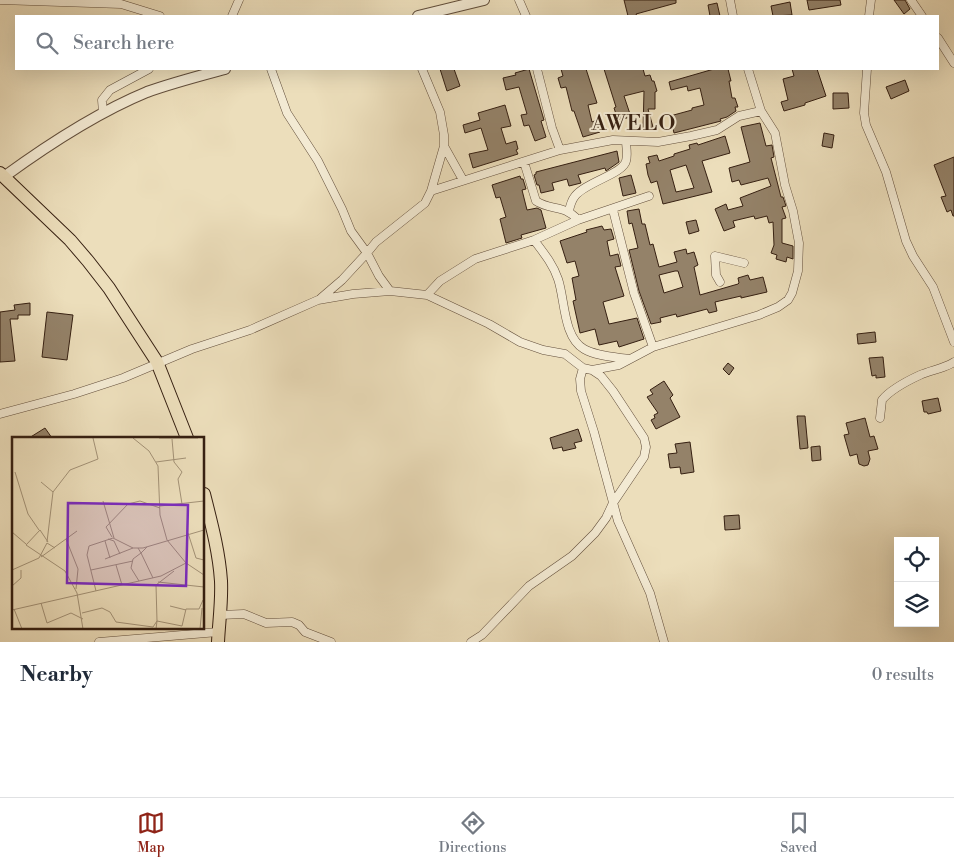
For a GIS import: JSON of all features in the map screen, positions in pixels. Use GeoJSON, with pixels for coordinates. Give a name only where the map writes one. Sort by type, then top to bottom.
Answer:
{"type":"FeatureCollection","features":[{"type":"Feature","properties":{"kind":"main road"},"geometry":{"type":"LineString","coordinates":[[2,175],[70,240],[109,288],[158,362],[187,437]]}},
{"type":"Feature","properties":{"kind":"main road"},"geometry":{"type":"LineString","coordinates":[[205,499],[221,581],[218,637]]}},
{"type":"Feature","properties":{"kind":"street"},"geometry":{"type":"LineString","coordinates":[[0,0],[121,4],[157,15]]}},
{"type":"Feature","properties":{"kind":"street"},"geometry":{"type":"LineString","coordinates":[[232,15],[239,0]]}},
{"type":"Feature","properties":{"kind":"street"},"geometry":{"type":"LineString","coordinates":[[422,15],[484,0]]}},
{"type":"Feature","properties":{"kind":"street"},"geometry":{"type":"LineString","coordinates":[[519,0],[526,15]]}},
{"type":"Feature","properties":{"kind":"street"},"geometry":{"type":"LineString","coordinates":[[730,0],[733,15]]}},
{"type":"Feature","properties":{"kind":"street"},"geometry":{"type":"LineString","coordinates":[[870,15],[871,0]]}},
{"type":"Feature","properties":{"kind":"street"},"geometry":{"type":"LineString","coordinates":[[911,0],[921,15]]}},
{"type":"Feature","properties":{"kind":"street"},"geometry":{"type":"LineString","coordinates":[[939,40],[954,63]]}},
{"type":"Feature","properties":{"kind":"street"},"geometry":{"type":"LineString","coordinates":[[103,113],[102,100],[110,90],[147,70]]}},
{"type":"Feature","properties":{"kind":"street"},"geometry":{"type":"LineString","coordinates":[[2,175],[103,113],[148,92],[222,70]]}},
{"type":"Feature","properties":{"kind":"street"},"geometry":{"type":"LineString","coordinates":[[271,70],[290,119],[318,161],[351,231],[390,291]]}},
{"type":"Feature","properties":{"kind":"street"},"geometry":{"type":"LineString","coordinates":[[422,70],[440,112],[444,146],[463,180]]}},
{"type":"Feature","properties":{"kind":"street"},"geometry":{"type":"LineString","coordinates":[[537,70],[552,128],[560,150]]}},
{"type":"Feature","properties":{"kind":"street"},"geometry":{"type":"LineString","coordinates":[[0,414],[74,394],[123,378],[158,362],[250,330],[318,300],[353,294],[390,291],[427,295],[489,324],[520,342],[565,354],[583,368],[592,370],[610,368],[653,347],[759,315],[783,304],[792,293],[800,262],[797,228],[785,185],[775,133],[761,111],[748,70]]}},
{"type":"Feature","properties":{"kind":"street"},"geometry":{"type":"LineString","coordinates":[[867,70],[864,113],[866,125],[886,172],[906,241],[933,288],[954,342]]}},
{"type":"Feature","properties":{"kind":"street"},"geometry":{"type":"LineString","coordinates":[[431,191],[560,150],[605,142],[658,142],[702,134],[717,130],[739,116],[761,111]]}},
{"type":"Feature","properties":{"kind":"street"},"geometry":{"type":"LineString","coordinates":[[569,211],[573,199],[586,186],[616,173],[622,167],[626,162],[626,141]]}},
{"type":"Feature","properties":{"kind":"street"},"geometry":{"type":"LineString","coordinates":[[318,300],[342,280],[376,242],[425,203],[431,191],[444,146]]}},
{"type":"Feature","properties":{"kind":"street"},"geometry":{"type":"LineString","coordinates":[[524,162],[536,201],[569,211],[578,220]]}},
{"type":"Feature","properties":{"kind":"street"},"geometry":{"type":"LineString","coordinates":[[427,295],[440,281],[469,262],[534,240],[578,220],[614,210],[649,196]]}},
{"type":"Feature","properties":{"kind":"street"},"geometry":{"type":"LineString","coordinates":[[614,210],[634,293],[653,347]]}},
{"type":"Feature","properties":{"kind":"street"},"geometry":{"type":"LineString","coordinates":[[534,240],[552,265],[558,279],[568,323],[578,344],[586,350],[629,359]]}},
{"type":"Feature","properties":{"kind":"street"},"geometry":{"type":"LineString","coordinates":[[720,282],[716,275],[715,256],[744,263]]}},
{"type":"Feature","properties":{"kind":"street"},"geometry":{"type":"LineString","coordinates":[[880,418],[882,400],[892,391],[919,375],[943,368],[954,362]]}},
{"type":"Feature","properties":{"kind":"street"},"geometry":{"type":"LineString","coordinates":[[583,368],[580,379],[581,392],[622,534],[650,593],[664,642]]}},
{"type":"Feature","properties":{"kind":"street"},"geometry":{"type":"LineString","coordinates":[[472,642],[482,635],[514,604],[529,586],[572,556],[599,528],[613,503],[644,457],[646,444],[644,438],[613,391],[601,376],[592,370]]}},
{"type":"Feature","properties":{"kind":"street"},"geometry":{"type":"LineString","coordinates":[[220,615],[244,614],[266,623],[292,622],[299,625],[305,632],[331,642]]}},
{"type":"Feature","properties":{"kind":"street"},"geometry":{"type":"LineString","coordinates":[[99,642],[218,637]]}},
{"type":"Feature","properties":{"kind":"building"},"geometry":{"type":"Polygon","coordinates":[[[624,0],[676,0],[676,3],[636,15],[628,15],[624,0]]]}},
{"type":"Feature","properties":{"kind":"building"},"geometry":{"type":"Polygon","coordinates":[[[807,0],[840,0],[841,5],[809,10],[807,0]]]}},
{"type":"Feature","properties":{"kind":"building"},"geometry":{"type":"Polygon","coordinates":[[[894,0],[905,0],[910,9],[904,14],[894,0]]]}},
{"type":"Feature","properties":{"kind":"building"},"geometry":{"type":"Polygon","coordinates":[[[790,2],[792,15],[773,15],[771,6],[790,2]]]}},
{"type":"Feature","properties":{"kind":"building"},"geometry":{"type":"Polygon","coordinates":[[[717,3],[720,15],[710,15],[708,5],[717,3]]]}},
{"type":"Feature","properties":{"kind":"building"},"geometry":{"type":"Polygon","coordinates":[[[440,70],[454,70],[460,86],[447,91],[440,70]]]}},
{"type":"Feature","properties":{"kind":"building"},"geometry":{"type":"Polygon","coordinates":[[[529,70],[544,120],[541,121],[546,137],[535,141],[529,125],[524,126],[521,115],[527,114],[519,87],[506,90],[503,78],[516,75],[515,73],[529,70]]]}},
{"type":"Feature","properties":{"kind":"building"},"geometry":{"type":"Polygon","coordinates":[[[561,70],[586,70],[597,103],[588,105],[592,122],[597,120],[600,132],[583,137],[574,111],[572,111],[566,87],[561,88],[558,78],[563,76],[561,70]]]}},
{"type":"Feature","properties":{"kind":"building"},"geometry":{"type":"Polygon","coordinates":[[[604,70],[643,70],[645,76],[650,75],[657,91],[655,92],[655,109],[648,109],[653,127],[643,130],[644,91],[624,96],[631,117],[618,120],[614,108],[616,107],[604,70]]]}},
{"type":"Feature","properties":{"kind":"building"},"geometry":{"type":"Polygon","coordinates":[[[711,70],[728,70],[732,98],[735,98],[738,107],[735,107],[736,111],[727,117],[720,119],[721,121],[674,133],[670,116],[704,105],[700,88],[688,91],[687,86],[671,90],[669,82],[711,70]]]}},
{"type":"Feature","properties":{"kind":"building"},"geometry":{"type":"Polygon","coordinates":[[[792,70],[817,70],[826,96],[784,111],[781,102],[788,100],[783,79],[794,76],[792,70]]]}},
{"type":"Feature","properties":{"kind":"building"},"geometry":{"type":"Polygon","coordinates":[[[905,80],[909,91],[891,99],[886,87],[905,80]]]}},
{"type":"Feature","properties":{"kind":"building"},"geometry":{"type":"Polygon","coordinates":[[[833,93],[848,93],[849,108],[833,109],[833,93]]]}},
{"type":"Feature","properties":{"kind":"building"},"geometry":{"type":"Polygon","coordinates":[[[505,105],[511,126],[501,128],[506,144],[516,141],[518,154],[473,168],[469,154],[488,150],[481,128],[465,133],[463,125],[480,120],[478,113],[505,105]]]}},
{"type":"Feature","properties":{"kind":"building"},"geometry":{"type":"Polygon","coordinates":[[[760,123],[766,146],[772,145],[774,157],[771,158],[781,197],[783,197],[786,206],[782,207],[786,218],[782,219],[782,243],[793,246],[793,259],[787,257],[786,262],[776,259],[777,255],[771,253],[774,245],[773,222],[769,223],[767,216],[755,219],[754,216],[733,221],[735,227],[724,231],[715,209],[726,204],[728,210],[743,206],[740,198],[771,186],[768,178],[741,185],[739,180],[732,182],[729,168],[750,162],[741,127],[760,123]]]}},
{"type":"Feature","properties":{"kind":"building"},"geometry":{"type":"Polygon","coordinates":[[[824,133],[834,135],[832,148],[822,146],[824,133]]]}},
{"type":"Feature","properties":{"kind":"building"},"geometry":{"type":"Polygon","coordinates":[[[725,136],[730,153],[702,161],[712,192],[663,204],[657,181],[651,183],[648,175],[646,164],[650,163],[648,157],[657,155],[659,161],[690,149],[689,145],[697,143],[698,145],[725,136]],[[686,165],[670,170],[676,192],[694,188],[686,165]]]}},
{"type":"Feature","properties":{"kind":"building"},"geometry":{"type":"Polygon","coordinates":[[[617,151],[619,162],[606,171],[605,168],[578,175],[581,183],[569,186],[567,179],[552,183],[554,190],[541,193],[539,185],[537,185],[534,175],[536,172],[617,151]]]}},
{"type":"Feature","properties":{"kind":"building"},"geometry":{"type":"Polygon","coordinates":[[[954,157],[953,216],[951,210],[947,212],[941,197],[946,196],[934,165],[954,157]]]}},
{"type":"Feature","properties":{"kind":"building"},"geometry":{"type":"Polygon","coordinates":[[[631,175],[636,193],[623,196],[619,178],[631,175]]]}},
{"type":"Feature","properties":{"kind":"building"},"geometry":{"type":"Polygon","coordinates":[[[520,176],[526,189],[522,190],[527,210],[537,208],[541,210],[546,228],[521,235],[522,238],[506,243],[500,219],[506,217],[500,197],[496,198],[492,185],[520,176]]]}},
{"type":"Feature","properties":{"kind":"building"},"geometry":{"type":"Polygon","coordinates":[[[639,209],[642,224],[645,224],[650,245],[653,244],[659,267],[677,262],[674,252],[686,249],[687,254],[694,252],[698,265],[694,267],[700,295],[738,284],[738,278],[748,275],[750,280],[763,277],[767,292],[715,302],[717,311],[709,313],[707,309],[677,317],[676,314],[660,318],[661,322],[651,324],[639,291],[629,250],[638,248],[632,223],[629,224],[627,211],[639,209]],[[678,271],[659,275],[664,293],[683,287],[678,271]]]}},
{"type":"Feature","properties":{"kind":"building"},"geometry":{"type":"Polygon","coordinates":[[[696,220],[699,231],[689,234],[686,222],[696,220]]]}},
{"type":"Feature","properties":{"kind":"building"},"geometry":{"type":"Polygon","coordinates":[[[602,226],[604,230],[611,229],[614,239],[607,241],[610,256],[618,254],[621,266],[615,267],[624,296],[603,302],[609,324],[637,318],[644,339],[619,347],[617,341],[599,345],[595,329],[580,333],[573,301],[576,300],[572,278],[579,276],[575,261],[567,263],[560,241],[587,232],[586,230],[602,226]]]}},
{"type":"Feature","properties":{"kind":"building"},"geometry":{"type":"Polygon","coordinates":[[[30,303],[30,315],[18,315],[18,319],[10,319],[15,361],[0,362],[0,312],[15,310],[14,305],[30,303]]]}},
{"type":"Feature","properties":{"kind":"building"},"geometry":{"type":"Polygon","coordinates":[[[47,312],[73,315],[67,360],[42,357],[47,312]]]}},
{"type":"Feature","properties":{"kind":"building"},"geometry":{"type":"Polygon","coordinates":[[[875,332],[876,342],[858,344],[857,334],[875,332]]]}},
{"type":"Feature","properties":{"kind":"building"},"geometry":{"type":"Polygon","coordinates":[[[883,357],[885,377],[876,378],[876,375],[872,376],[869,358],[883,357]]]}},
{"type":"Feature","properties":{"kind":"building"},"geometry":{"type":"Polygon","coordinates":[[[728,363],[734,368],[729,375],[723,369],[728,363]]]}},
{"type":"Feature","properties":{"kind":"building"},"geometry":{"type":"Polygon","coordinates":[[[664,381],[673,395],[670,398],[680,417],[656,429],[651,420],[658,413],[647,397],[653,394],[650,390],[664,381]]]}},
{"type":"Feature","properties":{"kind":"building"},"geometry":{"type":"Polygon","coordinates":[[[938,398],[941,411],[928,414],[924,412],[922,401],[938,398]]]}},
{"type":"Feature","properties":{"kind":"building"},"geometry":{"type":"Polygon","coordinates":[[[797,416],[805,416],[808,448],[800,449],[797,416]]]}},
{"type":"Feature","properties":{"kind":"building"},"geometry":{"type":"Polygon","coordinates":[[[865,418],[870,437],[874,436],[878,449],[868,451],[870,459],[868,465],[864,466],[859,464],[857,454],[850,456],[844,435],[849,434],[846,423],[865,418]]]}},
{"type":"Feature","properties":{"kind":"building"},"geometry":{"type":"Polygon","coordinates":[[[45,428],[51,437],[31,437],[45,428]]]}},
{"type":"Feature","properties":{"kind":"building"},"geometry":{"type":"Polygon","coordinates":[[[578,429],[582,441],[574,443],[576,448],[563,451],[562,447],[553,449],[550,438],[578,429]]]}},
{"type":"Feature","properties":{"kind":"building"},"geometry":{"type":"Polygon","coordinates":[[[690,442],[694,472],[681,474],[680,467],[670,468],[668,454],[677,453],[675,444],[690,442]]]}},
{"type":"Feature","properties":{"kind":"building"},"geometry":{"type":"Polygon","coordinates":[[[820,446],[821,460],[812,461],[811,447],[820,446]]]}},
{"type":"Feature","properties":{"kind":"building"},"geometry":{"type":"Polygon","coordinates":[[[739,515],[740,529],[725,530],[724,516],[739,515]]]}},
{"type":"Feature","properties":{"kind":"district","name":"AWELO"},"geometry":{"type":"Point","coordinates":[634,123]}}]}
